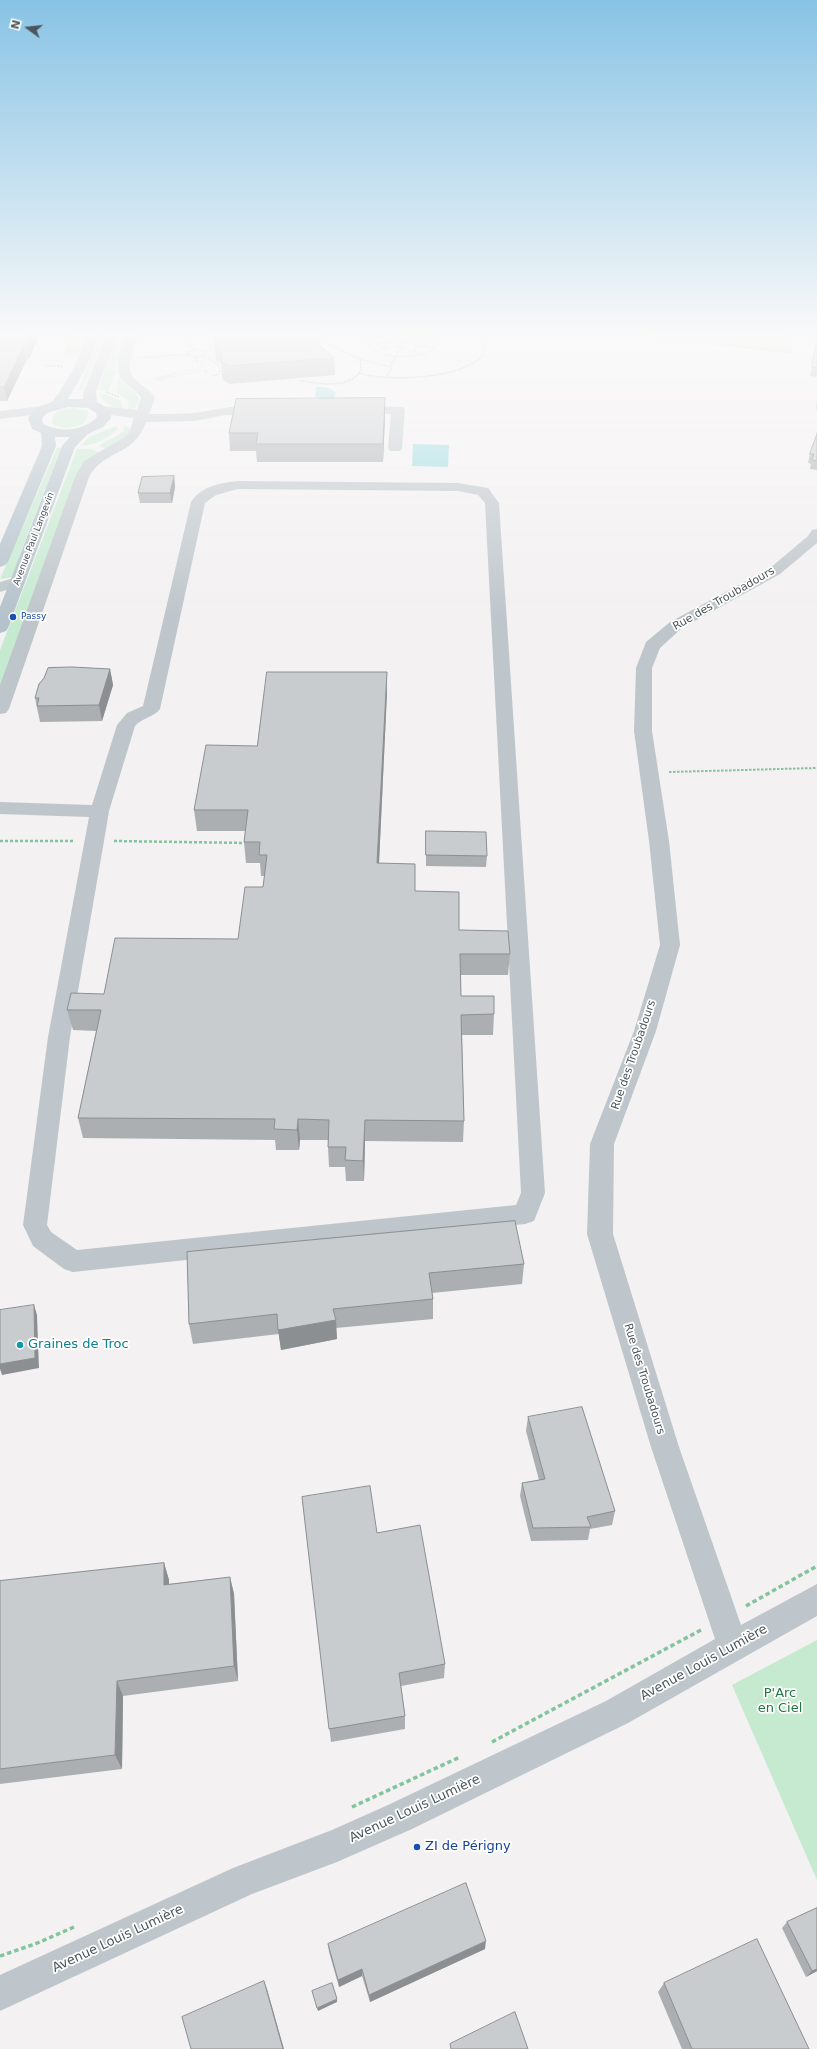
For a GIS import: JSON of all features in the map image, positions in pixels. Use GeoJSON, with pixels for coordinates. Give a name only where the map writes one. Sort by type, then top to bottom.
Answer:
{"type":"FeatureCollection","features":[{"type":"Feature","properties":{"kind":"main road"},"geometry":{"type":"LineString","coordinates":[[43,428],[59,433],[83,431],[85,428]]}},
{"type":"Feature","properties":{"kind":"main road","name":"Avenue Paul Langevin"},"geometry":{"type":"LineString","coordinates":[[0,562],[50,446],[43,428]]}},
{"type":"Feature","properties":{"kind":"main road","name":"Avenue Paul Langevin"},"geometry":{"type":"LineString","coordinates":[[0,628],[69,446],[83,431]]}},
{"type":"Feature","properties":{"kind":"street"},"geometry":{"type":"LineString","coordinates":[[0,709],[82,477],[89,464],[128,441],[135,434],[137,428]]}},
{"type":"Feature","properties":{"kind":"street"},"geometry":{"type":"LineString","coordinates":[[395,448],[397,428]]}},
{"type":"Feature","properties":{"kind":"street"},"geometry":{"type":"LineString","coordinates":[[238,485],[458,487],[483,491],[489,496],[493,511],[533,1192],[525,1214],[74,1261],[42,1239],[35,1225],[59,1037],[100,811],[126,725],[133,717],[151,709],[198,502],[201,498],[225,486],[238,485]]}},
{"type":"Feature","properties":{"kind":"street","name":"Rue des Troubadours"},"geometry":{"type":"LineString","coordinates":[[728,1632],[665,1447],[600,1234],[602,1144],[645,1031],[670,944],[643,731],[644,668],[652,646],[676,625],[775,571],[817,534]]}},
{"type":"Feature","properties":{"kind":"street"},"geometry":{"type":"LineString","coordinates":[[0,587],[17,582]]}},
{"type":"Feature","properties":{"kind":"street"},"geometry":{"type":"LineString","coordinates":[[0,808],[100,811]]}},
{"type":"Feature","properties":{"kind":"street","name":"Avenue Louis Lumière"},"geometry":{"type":"LineString","coordinates":[[0,1993],[245,1880],[337,1845],[400,1817],[617,1712],[728,1632],[817,1599]]}},
{"type":"Feature","properties":{"kind":"path"},"geometry":{"type":"LineString","coordinates":[[649,773],[817,768]]}},
{"type":"Feature","properties":{"kind":"path"},"geometry":{"type":"LineString","coordinates":[[0,841],[249,843]]}},
{"type":"Feature","properties":{"kind":"path"},"geometry":{"type":"LineString","coordinates":[[489,1743],[728,1632],[817,1566]]}},
{"type":"Feature","properties":{"kind":"path"},"geometry":{"type":"LineString","coordinates":[[350,1808],[468,1753]]}},
{"type":"Feature","properties":{"kind":"path"},"geometry":{"type":"LineString","coordinates":[[0,1956],[35,1944],[78,1926]]}},
{"type":"Feature","properties":{"kind":"green space"},"geometry":{"type":"Polygon","coordinates":[[[112,428],[118,429],[96,443],[80,446],[91,436],[112,428]]]}},
{"type":"Feature","properties":{"kind":"green space"},"geometry":{"type":"Polygon","coordinates":[[[124,428],[129,428],[130,432],[127,436],[105,449],[100,447],[100,445],[123,432],[124,428]]]}},
{"type":"Feature","properties":{"kind":"green space"},"geometry":{"type":"Polygon","coordinates":[[[57,448],[61,448],[21,551],[14,577],[0,579],[57,448]]]}},
{"type":"Feature","properties":{"kind":"green space"},"geometry":{"type":"Polygon","coordinates":[[[77,449],[92,449],[100,453],[85,461],[81,466],[0,687],[0,650],[77,449]]]}},
{"type":"Feature","properties":{"kind":"green space","name":"P'Arc en Ciel"},"geometry":{"type":"Polygon","coordinates":[[[817,1640],[817,1880],[732,1685],[817,1640]]]}},
{"type":"Feature","properties":{"kind":"water"},"geometry":{"type":"Polygon","coordinates":[[[413,444],[449,445],[448,467],[412,466],[413,444]]]}},
{"type":"Feature","properties":{"kind":"building"},"geometry":{"type":"Polygon","coordinates":[[[230,428],[384,428],[383,444],[256,444],[258,433],[229,433],[230,428]]]}},
{"type":"Feature","properties":{"kind":"building"},"geometry":{"type":"Polygon","coordinates":[[[817,434],[817,461],[812,460],[814,454],[810,454],[817,434]]]}},
{"type":"Feature","properties":{"kind":"building"},"geometry":{"type":"Polygon","coordinates":[[[174,476],[170,493],[138,493],[142,477],[174,476]]]}},
{"type":"Feature","properties":{"kind":"building"},"geometry":{"type":"Polygon","coordinates":[[[72,667],[110,669],[99,705],[37,706],[39,698],[35,698],[39,684],[44,678],[48,668],[72,667]]]}},
{"type":"Feature","properties":{"kind":"building"},"geometry":{"type":"Polygon","coordinates":[[[267,672],[387,672],[377,863],[415,864],[415,891],[459,892],[459,930],[508,931],[510,954],[460,954],[461,996],[494,996],[494,1014],[461,1015],[464,1121],[365,1120],[363,1161],[345,1160],[346,1147],[328,1147],[329,1120],[298,1119],[297,1130],[274,1129],[275,1119],[78,1118],[101,1010],[67,1010],[71,993],[104,994],[115,938],[238,939],[245,887],[263,887],[267,855],[259,855],[260,842],[244,842],[248,810],[194,810],[206,745],[257,746],[267,672]]]}},
{"type":"Feature","properties":{"kind":"building"},"geometry":{"type":"Polygon","coordinates":[[[426,831],[486,832],[487,856],[426,855],[426,831]]]}},
{"type":"Feature","properties":{"kind":"building"},"geometry":{"type":"Polygon","coordinates":[[[515,1221],[524,1264],[429,1273],[433,1299],[333,1309],[336,1320],[278,1330],[277,1314],[189,1324],[187,1252],[515,1221]]]}},
{"type":"Feature","properties":{"kind":"building","name":"Graines de Troc"},"geometry":{"type":"Polygon","coordinates":[[[34,1305],[35,1358],[0,1364],[0,1310],[34,1305]]]}},
{"type":"Feature","properties":{"kind":"building"},"geometry":{"type":"Polygon","coordinates":[[[582,1407],[615,1511],[587,1517],[591,1527],[533,1528],[522,1483],[545,1479],[528,1417],[582,1407]]]}},
{"type":"Feature","properties":{"kind":"building"},"geometry":{"type":"Polygon","coordinates":[[[370,1486],[377,1533],[420,1525],[445,1664],[399,1673],[405,1716],[329,1729],[302,1497],[370,1486]]]}},
{"type":"Feature","properties":{"kind":"building"},"geometry":{"type":"Polygon","coordinates":[[[164,1563],[164,1585],[230,1577],[234,1666],[117,1681],[115,1755],[0,1769],[0,1581],[164,1563]]]}},
{"type":"Feature","properties":{"kind":"building"},"geometry":{"type":"Polygon","coordinates":[[[466,1883],[486,1941],[369,1995],[362,1969],[338,1980],[328,1944],[466,1883]]]}},
{"type":"Feature","properties":{"kind":"building"},"geometry":{"type":"Polygon","coordinates":[[[817,1908],[817,1969],[812,1971],[787,1922],[817,1908]]]}},
{"type":"Feature","properties":{"kind":"building"},"geometry":{"type":"Polygon","coordinates":[[[757,1939],[809,2049],[692,2049],[664,1983],[757,1939]]]}},
{"type":"Feature","properties":{"kind":"building"},"geometry":{"type":"Polygon","coordinates":[[[264,1981],[283,2049],[191,2049],[182,2017],[264,1981]]]}},
{"type":"Feature","properties":{"kind":"building"},"geometry":{"type":"Polygon","coordinates":[[[332,1983],[337,1999],[317,2008],[312,1991],[332,1983]]]}},
{"type":"Feature","properties":{"kind":"building"},"geometry":{"type":"Polygon","coordinates":[[[515,2012],[528,2049],[451,2049],[450,2044],[515,2012]]]}},
{"type":"Feature","properties":{"kind":"place","name":"Passy"},"geometry":{"type":"Point","coordinates":[13,617]}},
{"type":"Feature","properties":{"kind":"place","name":"Graines de Troc"},"geometry":{"type":"Point","coordinates":[20,1345]}},
{"type":"Feature","properties":{"kind":"place","name":"ZI de Périgny"},"geometry":{"type":"Point","coordinates":[417,1847]}}]}
